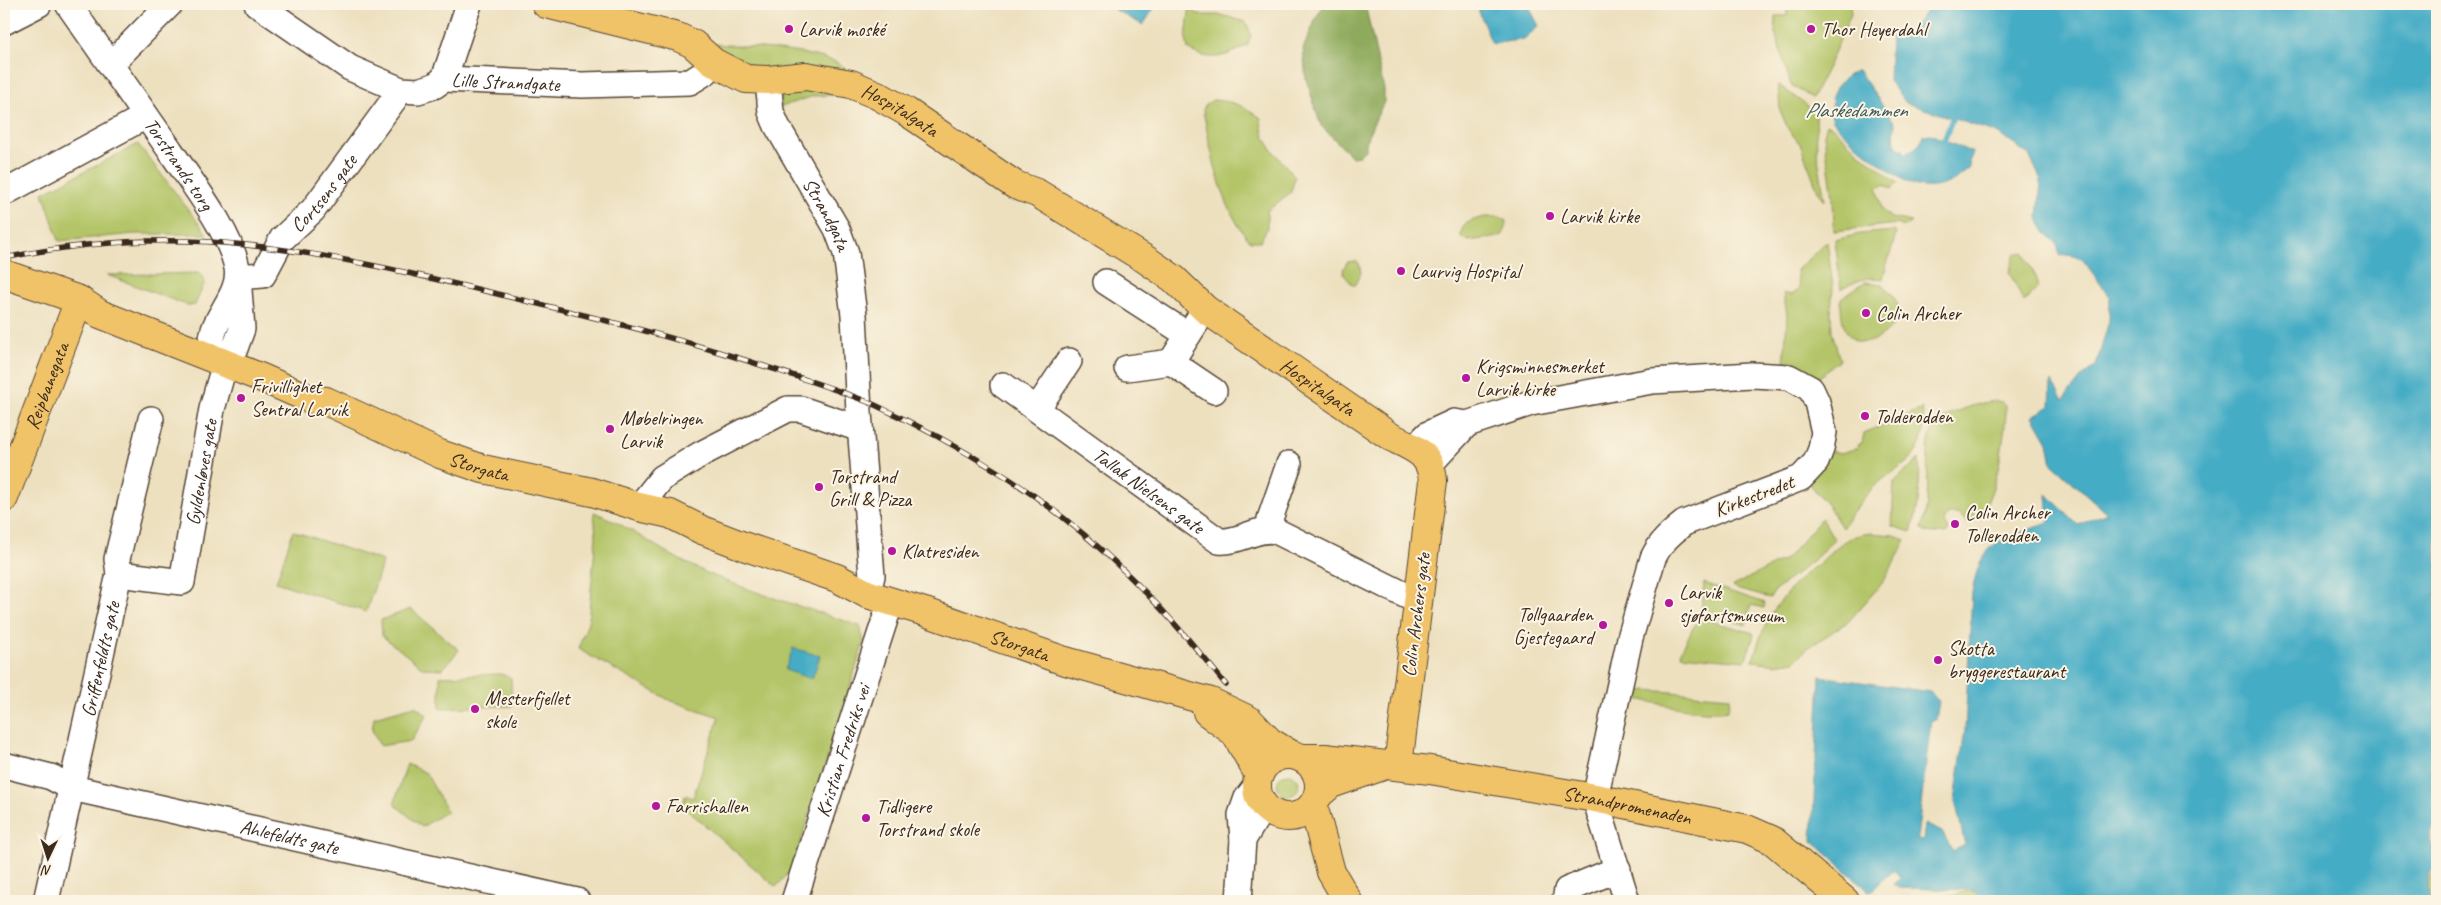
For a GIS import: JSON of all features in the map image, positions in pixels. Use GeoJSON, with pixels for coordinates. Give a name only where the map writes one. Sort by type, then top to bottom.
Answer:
{"type":"FeatureCollection","features":[{"type":"Feature","properties":{"kind":"main road"},"geometry":{"type":"LineString","coordinates":[[546,4],[678,37],[694,44],[713,62],[746,78],[768,80]]}},
{"type":"Feature","properties":{"kind":"main road","name":"Hospitalgata"},"geometry":{"type":"LineString","coordinates":[[768,80],[806,76],[861,87],[907,112],[1015,185],[1030,202],[1168,291],[1205,309],[1383,432],[1422,456]]}},
{"type":"Feature","properties":{"kind":"main road","name":"Storgata"},"geometry":{"type":"LineString","coordinates":[[4,274],[79,300],[103,302],[222,354],[310,399],[326,401],[440,454],[483,469],[592,492],[639,507],[658,522],[724,555],[832,592],[847,596],[879,598],[1062,660],[1211,702],[1249,720],[1270,742],[1297,756]]}},
{"type":"Feature","properties":{"kind":"main road","name":"Reipbanegata"},"geometry":{"type":"LineString","coordinates":[[4,498],[79,300]]}},
{"type":"Feature","properties":{"kind":"main road","name":"Colin Archers gate"},"geometry":{"type":"LineString","coordinates":[[1392,765],[1433,482],[1422,456]]}},
{"type":"Feature","properties":{"kind":"main road","name":"Storgata"},"geometry":{"type":"LineString","coordinates":[[1174,692],[1207,712],[1235,733],[1258,780]]}},
{"type":"Feature","properties":{"kind":"main road"},"geometry":{"type":"LineString","coordinates":[[1334,901],[1319,878],[1296,827],[1261,800],[1258,780],[1272,759],[1281,755],[1297,756],[1316,773],[1319,784],[1315,800],[1332,872],[1348,901]]}},
{"type":"Feature","properties":{"kind":"main road","name":"Strandpromenaden"},"geometry":{"type":"LineString","coordinates":[[1297,756],[1392,765],[1595,798],[1747,829],[1772,840],[1845,901]]}},
{"type":"Feature","properties":{"kind":"main road","name":"Strandpromenaden"},"geometry":{"type":"LineString","coordinates":[[1315,800],[1331,784],[1392,765]]}},
{"type":"Feature","properties":{"kind":"main road"},"geometry":{"type":"LineString","coordinates":[[1277,814],[1294,816],[1304,812],[1315,800]]}},
{"type":"Feature","properties":{"kind":"street"},"geometry":{"type":"LineString","coordinates":[[4,22],[38,4]]}},
{"type":"Feature","properties":{"kind":"street"},"geometry":{"type":"LineString","coordinates":[[68,4],[146,116]]}},
{"type":"Feature","properties":{"kind":"street"},"geometry":{"type":"LineString","coordinates":[[111,64],[170,4]]}},
{"type":"Feature","properties":{"kind":"street","name":"Lille Strandgate"},"geometry":{"type":"LineString","coordinates":[[258,4],[350,68],[401,90],[418,91],[434,86],[444,79],[582,85],[690,82],[706,72],[713,62]]}},
{"type":"Feature","properties":{"kind":"street"},"geometry":{"type":"LineString","coordinates":[[444,79],[470,4]]}},
{"type":"Feature","properties":{"kind":"street","name":"Strandgata"},"geometry":{"type":"LineString","coordinates":[[768,80],[772,112],[777,126],[837,229],[846,253],[854,315],[860,430],[872,576],[879,598]]}},
{"type":"Feature","properties":{"kind":"street","name":"Cortsens gate"},"geometry":{"type":"LineString","coordinates":[[236,266],[263,275],[282,239],[313,210],[401,90]]}},
{"type":"Feature","properties":{"kind":"street","name":"Torstrands torg"},"geometry":{"type":"LineString","coordinates":[[4,193],[146,116],[193,184],[223,232],[236,266],[242,330],[222,354]]}},
{"type":"Feature","properties":{"kind":"street"},"geometry":{"type":"LineString","coordinates":[[1106,282],[1188,335]]}},
{"type":"Feature","properties":{"kind":"street"},"geometry":{"type":"LineString","coordinates":[[1171,362],[1205,309]]}},
{"type":"Feature","properties":{"kind":"street","name":"Gyldenløves gate"},"geometry":{"type":"LineString","coordinates":[[119,574],[182,582],[222,354]]}},
{"type":"Feature","properties":{"kind":"street"},"geometry":{"type":"LineString","coordinates":[[1038,409],[1069,361]]}},
{"type":"Feature","properties":{"kind":"street"},"geometry":{"type":"LineString","coordinates":[[1127,368],[1171,362],[1214,391]]}},
{"type":"Feature","properties":{"kind":"street","name":"Kirkestredet"},"geometry":{"type":"LineString","coordinates":[[1422,456],[1467,424],[1531,404],[1652,381],[1744,375],[1789,377],[1811,389],[1817,402],[1824,432],[1816,462],[1801,478],[1684,523],[1668,536],[1658,548],[1653,558],[1630,638],[1595,798]]}},
{"type":"Feature","properties":{"kind":"street","name":"Tallak Nielsens gate"},"geometry":{"type":"LineString","coordinates":[[1003,384],[1219,541],[1227,542],[1269,529]]}},
{"type":"Feature","properties":{"kind":"street"},"geometry":{"type":"LineString","coordinates":[[639,507],[662,478],[700,454],[788,409],[801,408],[860,430]]}},
{"type":"Feature","properties":{"kind":"street","name":"Griffenfeldts gate"},"geometry":{"type":"LineString","coordinates":[[46,901],[119,574],[118,558],[151,419]]}},
{"type":"Feature","properties":{"kind":"street"},"geometry":{"type":"LineString","coordinates":[[1289,464],[1270,519],[1269,529],[1417,601]]}},
{"type":"Feature","properties":{"kind":"street","name":"Kristian Fredriks vei"},"geometry":{"type":"LineString","coordinates":[[794,901],[879,598]]}},
{"type":"Feature","properties":{"kind":"street","name":"Ahlefeldts gate"},"geometry":{"type":"LineString","coordinates":[[4,765],[51,777],[72,788],[577,901]]}},
{"type":"Feature","properties":{"kind":"street"},"geometry":{"type":"LineString","coordinates":[[1239,901],[1243,840],[1241,815],[1247,798],[1258,780]]}},
{"type":"Feature","properties":{"kind":"street"},"geometry":{"type":"LineString","coordinates":[[1595,798],[1627,901]]}},
{"type":"Feature","properties":{"kind":"street"},"geometry":{"type":"LineString","coordinates":[[1243,840],[1258,815],[1277,814]]}},
{"type":"Feature","properties":{"kind":"street"},"geometry":{"type":"LineString","coordinates":[[1565,901],[1568,890],[1618,869]]}},
{"type":"Feature","properties":{"kind":"green space"},"geometry":{"type":"Polygon","coordinates":[[[1190,4],[1197,4],[1195,11],[1197,15],[1221,15],[1246,22],[1251,34],[1248,45],[1218,57],[1204,56],[1188,49],[1186,38],[1190,4]]]}},
{"type":"Feature","properties":{"kind":"green space"},"geometry":{"type":"Polygon","coordinates":[[[1365,4],[1384,89],[1384,102],[1368,135],[1365,150],[1359,156],[1352,157],[1321,126],[1306,79],[1303,49],[1317,16],[1324,5],[1365,4]]]}},
{"type":"Feature","properties":{"kind":"green space"},"geometry":{"type":"Polygon","coordinates":[[[1803,4],[1846,4],[1850,6],[1851,14],[1829,65],[1812,98],[1791,85],[1775,33],[1776,16],[1787,16],[1787,8],[1803,4]]]}},
{"type":"Feature","properties":{"kind":"green space"},"geometry":{"type":"Polygon","coordinates":[[[713,44],[779,50],[817,56],[841,65],[848,74],[741,68],[713,44]]]}},
{"type":"Feature","properties":{"kind":"green space"},"geometry":{"type":"Polygon","coordinates":[[[1778,84],[1816,113],[1817,152],[1825,201],[1818,191],[1800,144],[1788,129],[1780,110],[1778,84]]]}},
{"type":"Feature","properties":{"kind":"green space"},"geometry":{"type":"Polygon","coordinates":[[[790,86],[839,95],[814,96],[780,107],[782,96],[790,86]]]}},
{"type":"Feature","properties":{"kind":"green space"},"geometry":{"type":"Polygon","coordinates":[[[1213,100],[1238,105],[1250,110],[1261,118],[1264,136],[1272,150],[1295,177],[1291,192],[1267,211],[1267,229],[1260,241],[1250,241],[1240,228],[1224,197],[1203,110],[1205,105],[1213,100]]]}},
{"type":"Feature","properties":{"kind":"green space"},"geometry":{"type":"Polygon","coordinates":[[[1827,124],[1833,127],[1857,151],[1898,183],[1892,189],[1884,184],[1877,189],[1882,209],[1891,218],[1912,222],[1903,227],[1897,224],[1834,231],[1833,197],[1824,135],[1827,124]]]}},
{"type":"Feature","properties":{"kind":"green space"},"geometry":{"type":"Polygon","coordinates":[[[138,144],[207,234],[135,234],[59,241],[43,193],[138,144]]]}},
{"type":"Feature","properties":{"kind":"green space"},"geometry":{"type":"Polygon","coordinates":[[[1485,217],[1500,217],[1506,221],[1506,228],[1502,236],[1469,241],[1461,237],[1461,232],[1468,222],[1485,217]]]}},
{"type":"Feature","properties":{"kind":"green space"},"geometry":{"type":"Polygon","coordinates":[[[1894,231],[1896,233],[1895,239],[1883,279],[1861,280],[1841,289],[1835,240],[1860,234],[1894,231]]]}},
{"type":"Feature","properties":{"kind":"green space"},"geometry":{"type":"Polygon","coordinates":[[[1827,241],[1833,288],[1832,332],[1840,360],[1817,379],[1784,367],[1787,314],[1783,293],[1791,295],[1799,290],[1797,270],[1827,241]]]}},
{"type":"Feature","properties":{"kind":"green space"},"geometry":{"type":"Polygon","coordinates":[[[2023,252],[2037,279],[2038,288],[2024,302],[2009,272],[2015,254],[2023,252]]]}},
{"type":"Feature","properties":{"kind":"green space"},"geometry":{"type":"Polygon","coordinates":[[[1355,261],[1359,263],[1361,273],[1354,286],[1344,275],[1343,270],[1347,262],[1355,261]]]}},
{"type":"Feature","properties":{"kind":"green space"},"geometry":{"type":"Polygon","coordinates":[[[199,273],[203,276],[205,282],[195,305],[189,306],[107,275],[199,273]]]}},
{"type":"Feature","properties":{"kind":"green space"},"geometry":{"type":"Polygon","coordinates":[[[1865,282],[1883,284],[1897,303],[1897,317],[1882,336],[1871,341],[1859,342],[1849,336],[1843,322],[1841,298],[1865,282]]]}},
{"type":"Feature","properties":{"kind":"green space"},"geometry":{"type":"Polygon","coordinates":[[[1996,401],[2003,403],[2005,406],[2005,425],[1997,475],[1985,506],[1977,517],[1967,523],[1959,514],[1948,514],[1944,520],[1949,530],[1946,534],[1924,532],[1922,529],[1927,503],[1928,451],[1934,427],[1946,417],[1963,409],[1996,401]]]}},
{"type":"Feature","properties":{"kind":"green space"},"geometry":{"type":"Polygon","coordinates":[[[1922,409],[1924,420],[1923,432],[1916,451],[1911,458],[1871,490],[1842,528],[1829,507],[1809,483],[1832,451],[1841,453],[1858,448],[1857,445],[1862,443],[1864,433],[1922,409]]]}},
{"type":"Feature","properties":{"kind":"green space"},"geometry":{"type":"Polygon","coordinates":[[[1919,459],[1919,496],[1911,532],[1892,526],[1894,482],[1919,459]]]}},
{"type":"Feature","properties":{"kind":"green space"},"geometry":{"type":"Polygon","coordinates":[[[594,512],[618,523],[676,558],[729,582],[860,626],[864,642],[792,869],[776,887],[683,806],[685,795],[693,798],[719,717],[669,700],[578,649],[588,623],[596,536],[594,512]]]}},
{"type":"Feature","properties":{"kind":"green space"},"geometry":{"type":"Polygon","coordinates":[[[1822,518],[1834,539],[1819,555],[1775,591],[1770,598],[1739,590],[1733,586],[1787,558],[1822,518]]]}},
{"type":"Feature","properties":{"kind":"green space"},"geometry":{"type":"Polygon","coordinates":[[[293,531],[383,561],[366,612],[276,582],[293,531]]]}},
{"type":"Feature","properties":{"kind":"green space"},"geometry":{"type":"Polygon","coordinates":[[[1871,533],[1894,535],[1906,541],[1884,581],[1849,621],[1808,648],[1795,661],[1775,664],[1753,661],[1766,624],[1778,604],[1794,585],[1845,541],[1856,536],[1871,533]]]}},
{"type":"Feature","properties":{"kind":"green space"},"geometry":{"type":"Polygon","coordinates":[[[1704,583],[1765,603],[1764,608],[1751,605],[1746,625],[1701,612],[1704,583]]]}},
{"type":"Feature","properties":{"kind":"green space"},"geometry":{"type":"Polygon","coordinates":[[[411,609],[459,650],[443,669],[423,668],[382,636],[381,620],[411,609]]]}},
{"type":"Feature","properties":{"kind":"green space"},"geometry":{"type":"Polygon","coordinates":[[[1699,617],[1753,633],[1754,635],[1745,661],[1681,655],[1682,649],[1699,617]]]}},
{"type":"Feature","properties":{"kind":"green space"},"geometry":{"type":"Polygon","coordinates":[[[501,674],[511,678],[512,706],[440,708],[440,676],[501,674]]]}},
{"type":"Feature","properties":{"kind":"green space"},"geometry":{"type":"Polygon","coordinates":[[[1641,691],[1730,697],[1728,710],[1695,710],[1637,699],[1641,691]]]}},
{"type":"Feature","properties":{"kind":"green space"},"geometry":{"type":"Polygon","coordinates":[[[415,706],[427,715],[411,741],[380,746],[372,730],[374,717],[415,706]]]}},
{"type":"Feature","properties":{"kind":"green space"},"geometry":{"type":"Polygon","coordinates":[[[407,764],[426,773],[447,811],[422,827],[394,804],[407,764]]]}},
{"type":"Feature","properties":{"kind":"green space"},"geometry":{"type":"Polygon","coordinates":[[[1288,774],[1296,777],[1299,785],[1296,793],[1288,796],[1280,793],[1277,785],[1280,777],[1288,774]]]}},
{"type":"Feature","properties":{"kind":"green space"},"geometry":{"type":"Polygon","coordinates":[[[2437,866],[2437,901],[2429,901],[2428,887],[2431,873],[2437,866]]]}},
{"type":"Feature","properties":{"kind":"green space"},"geometry":{"type":"Polygon","coordinates":[[[1971,890],[1992,901],[1934,901],[1971,890]]]}},
{"type":"Feature","properties":{"kind":"water"},"geometry":{"type":"Polygon","coordinates":[[[1104,4],[1157,4],[1143,25],[1104,4]]]}},
{"type":"Feature","properties":{"kind":"water"},"geometry":{"type":"Polygon","coordinates":[[[1479,4],[1534,4],[1530,9],[1539,26],[1524,39],[1492,44],[1479,12],[1479,4]]]}},
{"type":"Feature","properties":{"kind":"water"},"geometry":{"type":"Polygon","coordinates":[[[1932,4],[2437,4],[2437,824],[2432,830],[2430,840],[2437,864],[2428,876],[2429,901],[1992,901],[1971,890],[1899,888],[1894,884],[1900,877],[1894,870],[1870,892],[1812,841],[1820,676],[1930,692],[1939,701],[1936,720],[1931,720],[1917,839],[1923,840],[1925,824],[1942,832],[1953,851],[1965,845],[1955,800],[1965,730],[1972,593],[1981,561],[1996,543],[2018,533],[2049,523],[2047,494],[2078,525],[2107,513],[2052,464],[2048,442],[2033,416],[2050,406],[2051,381],[2063,400],[2082,377],[2096,366],[2109,321],[2110,297],[2083,260],[2071,255],[2060,256],[2057,244],[2045,232],[2038,218],[2041,180],[2029,155],[1997,133],[1906,103],[1889,81],[1891,36],[1907,36],[1932,4]]]}},
{"type":"Feature","properties":{"kind":"water","name":"Plaskedammen"},"geometry":{"type":"Polygon","coordinates":[[[1858,70],[1895,123],[1894,140],[1898,148],[1903,150],[1905,154],[1918,145],[1924,135],[1930,134],[1973,153],[1969,162],[1970,168],[1958,178],[1945,184],[1922,187],[1914,185],[1896,175],[1857,145],[1833,120],[1831,110],[1833,101],[1831,99],[1841,81],[1858,70]]]}},
{"type":"Feature","properties":{"kind":"water"},"geometry":{"type":"Polygon","coordinates":[[[793,648],[820,656],[812,679],[785,670],[793,648]]]}},
{"type":"Feature","properties":{"kind":"waterway"},"geometry":{"type":"LineString","coordinates":[[1944,141],[1952,119]]}},
{"type":"Feature","properties":{"kind":"railway"},"geometry":{"type":"LineString","coordinates":[[4,258],[94,244],[155,241],[216,242],[323,256],[400,271],[635,328],[746,360],[850,395],[875,405],[954,446],[1000,473],[1064,518],[1094,543],[1149,596],[1226,685]]}},
{"type":"Feature","properties":{"kind":"place","name":"Larvik moské"},"geometry":{"type":"Point","coordinates":[789,29]}},
{"type":"Feature","properties":{"kind":"place","name":"Thor Heyerdahl"},"geometry":{"type":"Point","coordinates":[1811,29]}},
{"type":"Feature","properties":{"kind":"place","name":"Larvik kirke"},"geometry":{"type":"Point","coordinates":[1550,216]}},
{"type":"Feature","properties":{"kind":"place","name":"Laurvig Hospital"},"geometry":{"type":"Point","coordinates":[1401,271]}},
{"type":"Feature","properties":{"kind":"place","name":"Colin Archer"},"geometry":{"type":"Point","coordinates":[1866,313]}},
{"type":"Feature","properties":{"kind":"place","name":"Krigsminnesmerket Larvik kirke"},"geometry":{"type":"Point","coordinates":[1466,378]}},
{"type":"Feature","properties":{"kind":"place","name":"Frivillighet Sentral Larvik"},"geometry":{"type":"Point","coordinates":[241,398]}},
{"type":"Feature","properties":{"kind":"place","name":"Tolderodden"},"geometry":{"type":"Point","coordinates":[1865,416]}},
{"type":"Feature","properties":{"kind":"place","name":"Møbelringen Larvik"},"geometry":{"type":"Point","coordinates":[610,429]}},
{"type":"Feature","properties":{"kind":"place","name":"Torstrand Grill & Pizza"},"geometry":{"type":"Point","coordinates":[819,487]}},
{"type":"Feature","properties":{"kind":"place","name":"Colin Archer Tollerodden"},"geometry":{"type":"Point","coordinates":[1955,524]}},
{"type":"Feature","properties":{"kind":"place","name":"Klatresiden"},"geometry":{"type":"Point","coordinates":[892,551]}},
{"type":"Feature","properties":{"kind":"place","name":"Larvik sjøfartsmuseum"},"geometry":{"type":"Point","coordinates":[1669,603]}},
{"type":"Feature","properties":{"kind":"place","name":"Tollgaarden Gjestegaard"},"geometry":{"type":"Point","coordinates":[1603,625]}},
{"type":"Feature","properties":{"kind":"place","name":"Skotta bryggerestaurant"},"geometry":{"type":"Point","coordinates":[1938,660]}},
{"type":"Feature","properties":{"kind":"place","name":"Mesterfjellet skole"},"geometry":{"type":"Point","coordinates":[475,709]}},
{"type":"Feature","properties":{"kind":"place","name":"Farrishallen"},"geometry":{"type":"Point","coordinates":[656,806]}},
{"type":"Feature","properties":{"kind":"place","name":"Tidligere Torstrand skole"},"geometry":{"type":"Point","coordinates":[866,818]}}]}
